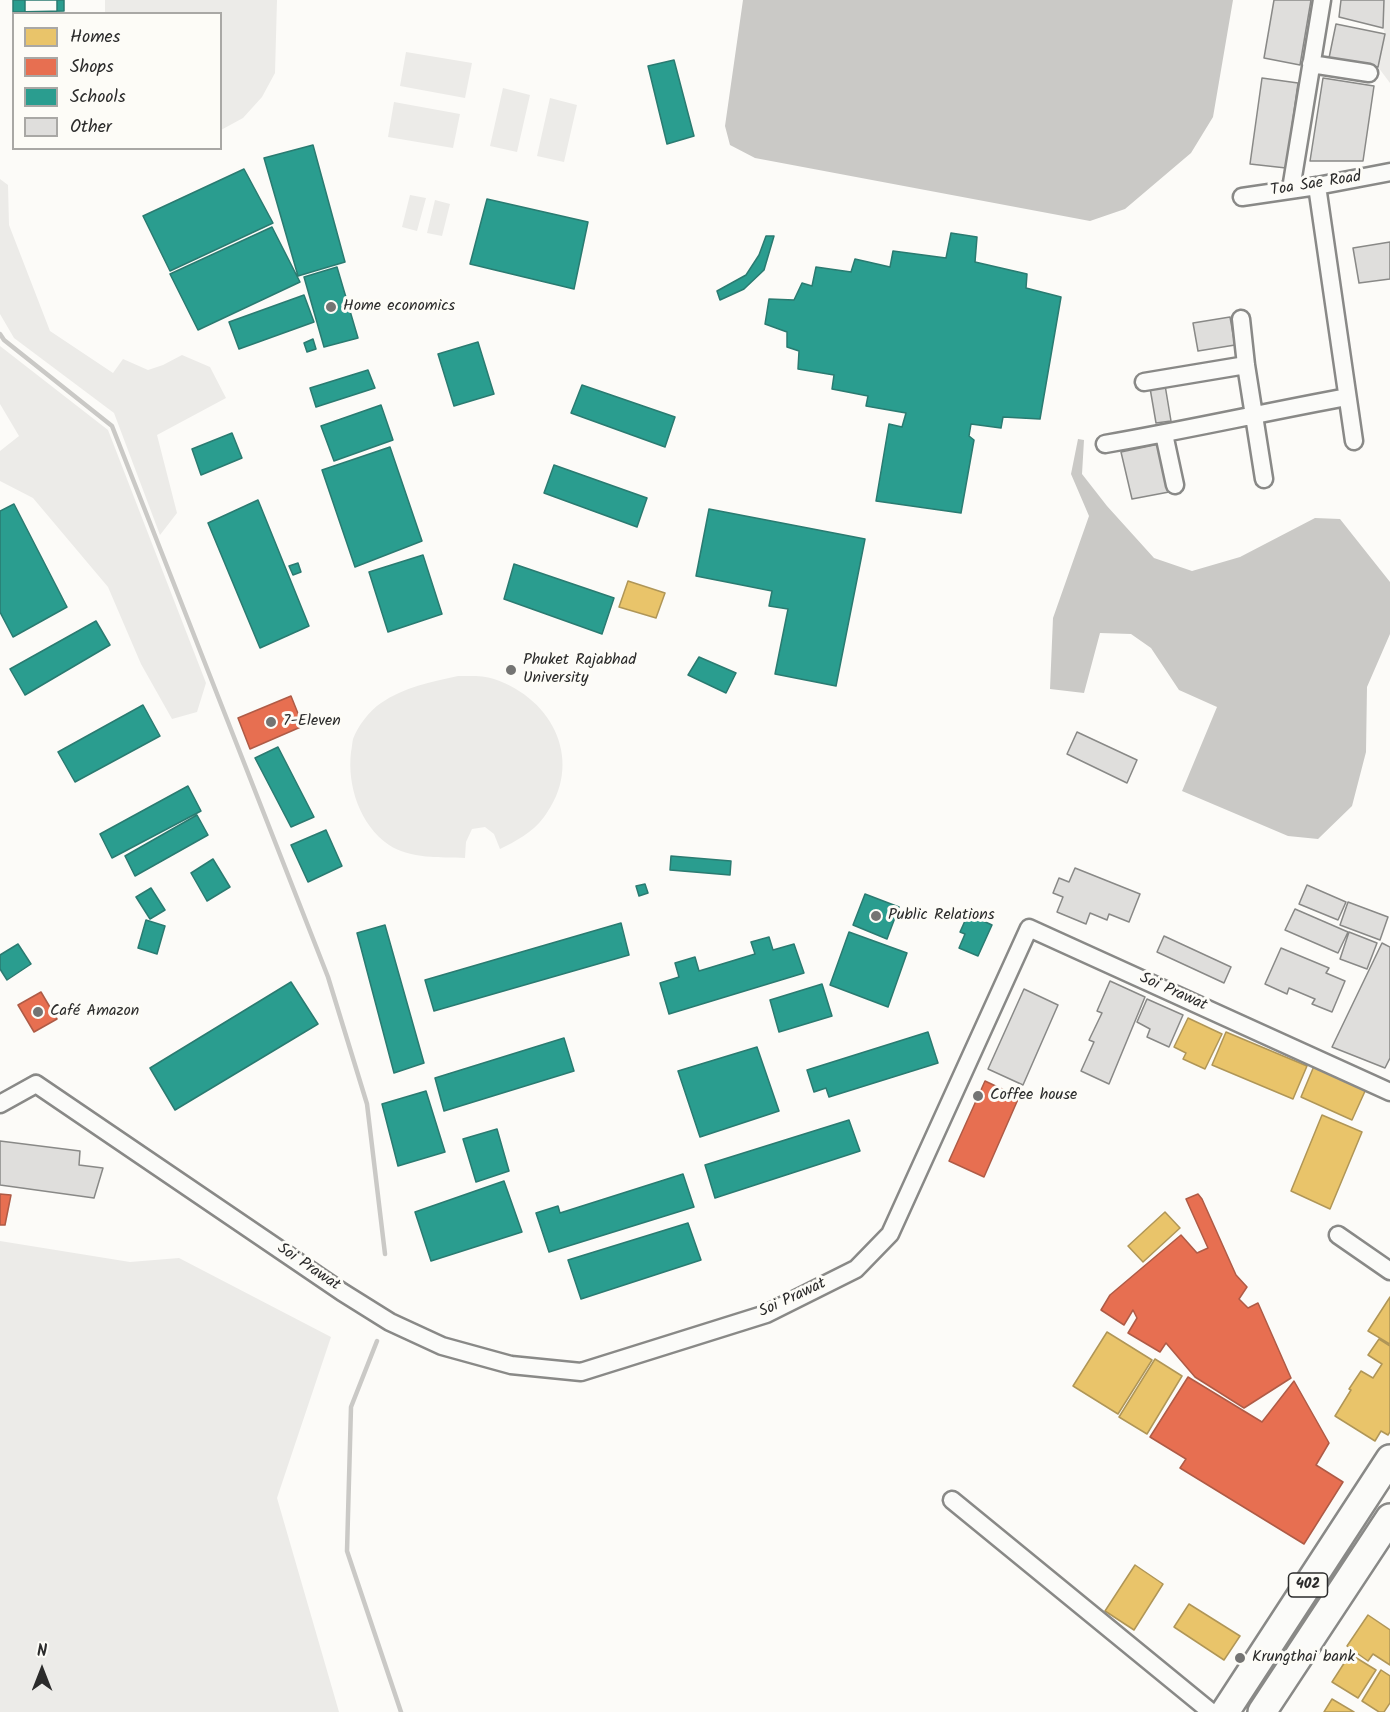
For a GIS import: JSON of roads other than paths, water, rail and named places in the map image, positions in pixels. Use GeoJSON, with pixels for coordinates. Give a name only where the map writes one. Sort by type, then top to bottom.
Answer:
{"type":"FeatureCollection","features":[{"type":"Feature","properties":{"kind":"main road","name":"402"},"geometry":{"type":"LineString","coordinates":[[1226,1712],[1390,1459]]}},
{"type":"Feature","properties":{"kind":"main road","name":"402"},"geometry":{"type":"LineString","coordinates":[[1262,1712],[1390,1518]]}},
{"type":"Feature","properties":{"kind":"street"},"geometry":{"type":"LineString","coordinates":[[1291,189],[1322,0]]}},
{"type":"Feature","properties":{"kind":"street"},"geometry":{"type":"LineString","coordinates":[[1311,64],[1369,73]]}},
{"type":"Feature","properties":{"kind":"street","name":"Toa Sae Road"},"geometry":{"type":"LineString","coordinates":[[1242,197],[1390,172]]}},
{"type":"Feature","properties":{"kind":"street"},"geometry":{"type":"LineString","coordinates":[[1317,186],[1354,441]]}},
{"type":"Feature","properties":{"kind":"street"},"geometry":{"type":"LineString","coordinates":[[1241,319],[1264,479]]}},
{"type":"Feature","properties":{"kind":"street"},"geometry":{"type":"LineString","coordinates":[[1144,382],[1246,365]]}},
{"type":"Feature","properties":{"kind":"street"},"geometry":{"type":"LineString","coordinates":[[1105,444],[1347,397]]}},
{"type":"Feature","properties":{"kind":"street"},"geometry":{"type":"LineString","coordinates":[[1164,434],[1175,486]]}},
{"type":"Feature","properties":{"kind":"street","name":"Soi Prawat"},"geometry":{"type":"LineString","coordinates":[[0,1104],[36,1084],[332,1285],[390,1322],[442,1346],[511,1365],[581,1372],[765,1314],[856,1269],[890,1234],[1029,928],[1390,1092]]}},
{"type":"Feature","properties":{"kind":"street"},"geometry":{"type":"LineString","coordinates":[[1338,1234],[1390,1270]]}},
{"type":"Feature","properties":{"kind":"street"},"geometry":{"type":"LineString","coordinates":[[952,1500],[1211,1712]]}},
{"type":"Feature","properties":{"kind":"waterway"},"geometry":{"type":"LineString","coordinates":[[0,334],[4,340],[112,426],[328,977],[367,1104],[385,1254]]}},
{"type":"Feature","properties":{"kind":"waterway"},"geometry":{"type":"LineString","coordinates":[[377,1341],[351,1407],[347,1551],[401,1712]]}},
{"type":"Feature","properties":{"kind":"place","name":"Home economics"},"geometry":{"type":"Point","coordinates":[331,307]}},
{"type":"Feature","properties":{"kind":"place","name":"Phuket Rajabhad University"},"geometry":{"type":"Point","coordinates":[511,670]}},
{"type":"Feature","properties":{"kind":"place","name":"7-Eleven"},"geometry":{"type":"Point","coordinates":[271,722]}},
{"type":"Feature","properties":{"kind":"place","name":"Public Relations"},"geometry":{"type":"Point","coordinates":[876,916]}},
{"type":"Feature","properties":{"kind":"place","name":"Café Amazon"},"geometry":{"type":"Point","coordinates":[38,1012]}},
{"type":"Feature","properties":{"kind":"place","name":"Coffee house"},"geometry":{"type":"Point","coordinates":[978,1096]}},
{"type":"Feature","properties":{"kind":"place","name":"Krungthai bank"},"geometry":{"type":"Point","coordinates":[1240,1658]}}]}
